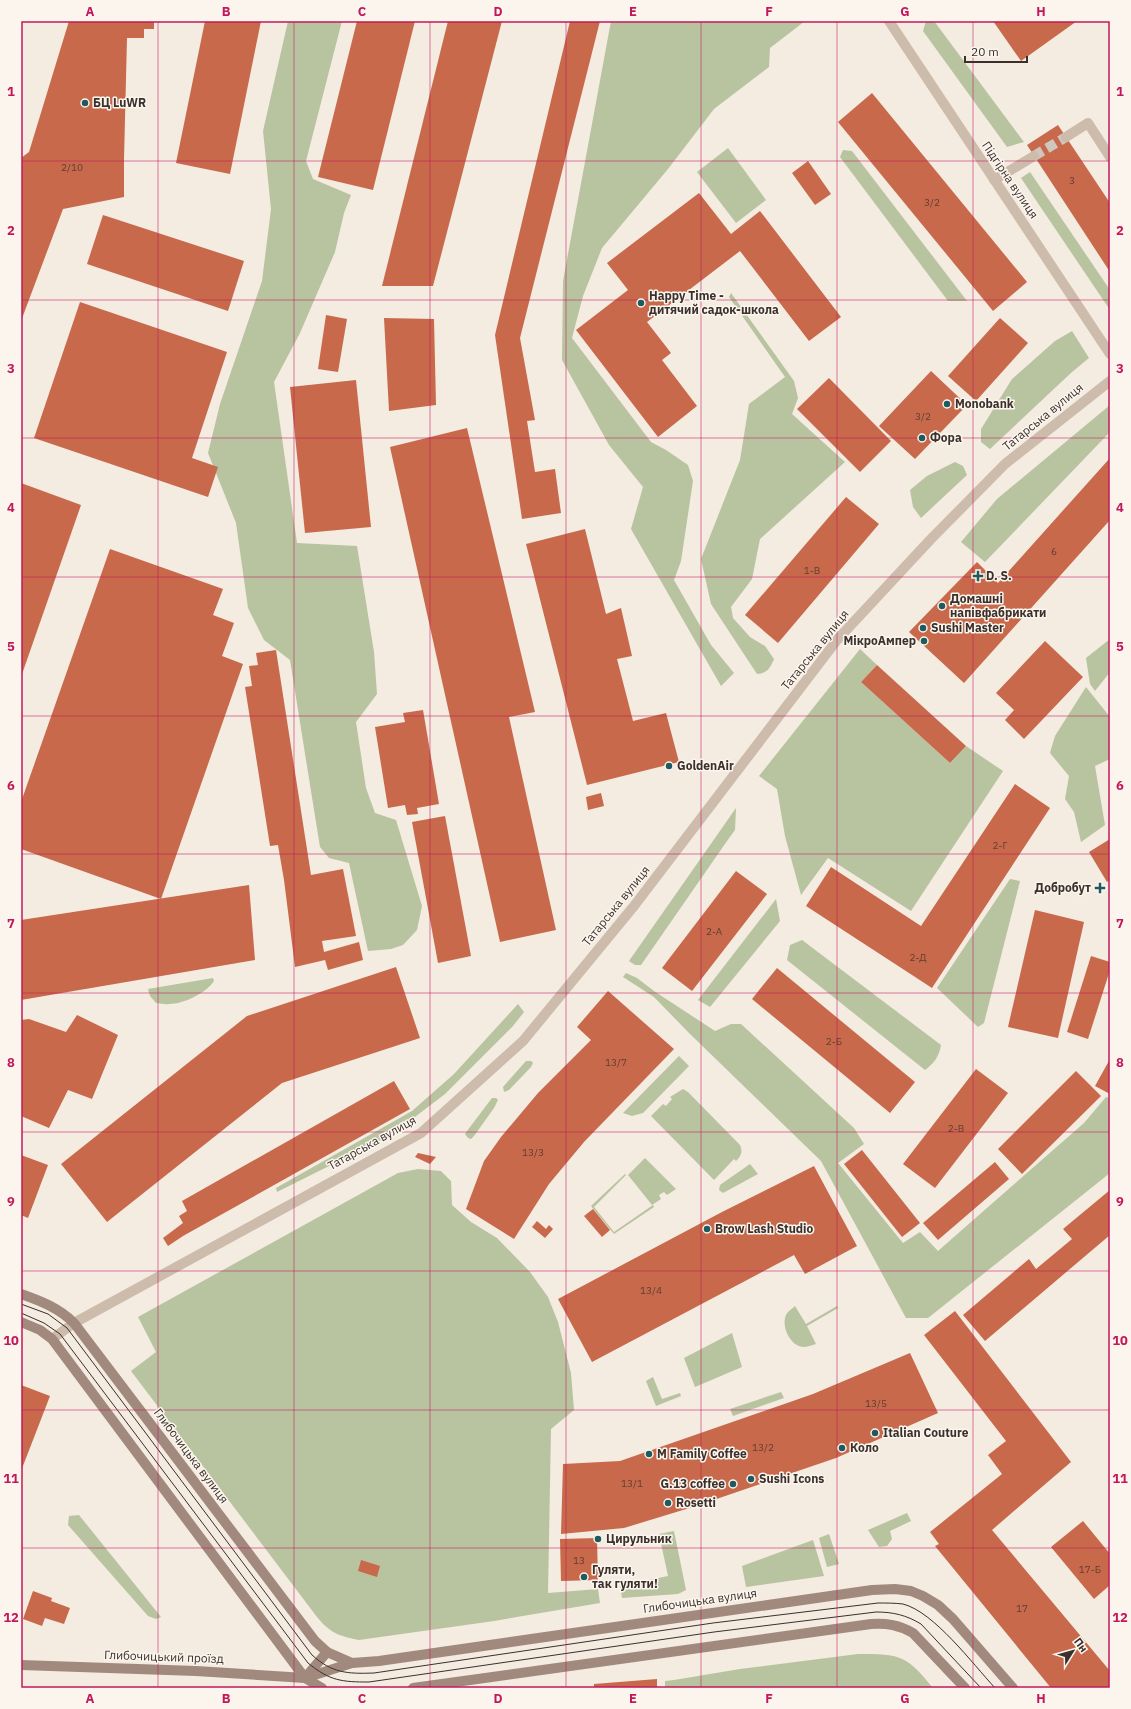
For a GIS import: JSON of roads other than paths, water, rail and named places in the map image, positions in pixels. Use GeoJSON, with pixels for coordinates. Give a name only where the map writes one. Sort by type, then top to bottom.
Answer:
{"type":"FeatureCollection","features":[{"type":"Feature","properties":{"kind":"main road","name":"Глибочицька вулиця"},"geometry":{"type":"LineString","coordinates":[[21,1294],[54,1307],[65,1314],[74,1323],[315,1641],[327,1652],[352,1663]]}},
{"type":"Feature","properties":{"kind":"main road"},"geometry":{"type":"LineString","coordinates":[[21,1322],[40,1330],[52,1339],[305,1678],[322,1688]]}},
{"type":"Feature","properties":{"kind":"main road","name":"Глибочицька вулиця"},"geometry":{"type":"LineString","coordinates":[[305,1678],[352,1663],[379,1661],[872,1590],[895,1588],[923,1596],[938,1605],[953,1619],[1013,1688]]}},
{"type":"Feature","properties":{"kind":"main road"},"geometry":{"type":"LineString","coordinates":[[413,1688],[871,1624],[888,1623],[902,1627],[913,1633],[965,1688]]}},
{"type":"Feature","properties":{"kind":"main road"},"geometry":{"type":"LineString","coordinates":[[305,1678],[327,1652]]}},
{"type":"Feature","properties":{"kind":"main road","name":"Глибочицький проїзд"},"geometry":{"type":"LineString","coordinates":[[21,1665],[196,1671],[305,1678]]}},
{"type":"Feature","properties":{"kind":"street","name":"Підгірна вулиця"},"geometry":{"type":"LineString","coordinates":[[889,21],[1110,354]]}},
{"type":"Feature","properties":{"kind":"street"},"geometry":{"type":"LineString","coordinates":[[1066,137],[1088,123],[1110,156]]}},
{"type":"Feature","properties":{"kind":"street"},"geometry":{"type":"LineString","coordinates":[[994,180],[1034,156]]}},
{"type":"Feature","properties":{"kind":"street","name":"Татарська вулиця"},"geometry":{"type":"LineString","coordinates":[[52,1339],[74,1323],[421,1132],[508,1055],[523,1041],[634,906],[837,640],[930,540],[1005,464],[1110,381]]}},
{"type":"Feature","properties":{"kind":"tunnel"},"geometry":{"type":"LineString","coordinates":[[1034,156],[1066,137]]}},
{"type":"Feature","properties":{"kind":"tram line"},"geometry":{"type":"LineString","coordinates":[[21,1304],[48,1314],[67,1328],[312,1655],[326,1666],[333,1669],[356,1673],[374,1673],[713,1623],[878,1603],[890,1603],[903,1604],[915,1609],[927,1617],[952,1640],[995,1688]]}},
{"type":"Feature","properties":{"kind":"tram line"},"geometry":{"type":"LineString","coordinates":[[21,1313],[44,1323],[60,1334],[308,1663],[323,1674],[330,1677],[351,1682],[369,1682],[714,1632],[876,1612],[899,1615],[910,1618],[921,1624],[981,1688]]}},
{"type":"Feature","properties":{"kind":"place","name":"БЦ LuWR"},"geometry":{"type":"Point","coordinates":[85,103]}},
{"type":"Feature","properties":{"kind":"place","name":"Happy Time - дитячий садок-школа"},"geometry":{"type":"Point","coordinates":[641,303]}},
{"type":"Feature","properties":{"kind":"place","name":"Monobank"},"geometry":{"type":"Point","coordinates":[947,404]}},
{"type":"Feature","properties":{"kind":"place","name":"Фора"},"geometry":{"type":"Point","coordinates":[922,438]}},
{"type":"Feature","properties":{"kind":"place","name":"D. S."},"geometry":{"type":"Point","coordinates":[978,576]}},
{"type":"Feature","properties":{"kind":"place","name":"Домашні напівфабрикати"},"geometry":{"type":"Point","coordinates":[942,606]}},
{"type":"Feature","properties":{"kind":"place","name":"Sushi Master"},"geometry":{"type":"Point","coordinates":[923,628]}},
{"type":"Feature","properties":{"kind":"place","name":"МікроАмпер"},"geometry":{"type":"Point","coordinates":[924,641]}},
{"type":"Feature","properties":{"kind":"place","name":"GoldenAir"},"geometry":{"type":"Point","coordinates":[669,766]}},
{"type":"Feature","properties":{"kind":"place","name":"Добробут"},"geometry":{"type":"Point","coordinates":[1100,888]}},
{"type":"Feature","properties":{"kind":"place","name":"Brow Lash Studio"},"geometry":{"type":"Point","coordinates":[707,1229]}},
{"type":"Feature","properties":{"kind":"place","name":"Italian Couture"},"geometry":{"type":"Point","coordinates":[875,1433]}},
{"type":"Feature","properties":{"kind":"place","name":"Коло"},"geometry":{"type":"Point","coordinates":[842,1448]}},
{"type":"Feature","properties":{"kind":"place","name":"M Family Coffee"},"geometry":{"type":"Point","coordinates":[649,1454]}},
{"type":"Feature","properties":{"kind":"place","name":"Sushi Icons"},"geometry":{"type":"Point","coordinates":[751,1479]}},
{"type":"Feature","properties":{"kind":"place","name":"G.13 coffee"},"geometry":{"type":"Point","coordinates":[733,1484]}},
{"type":"Feature","properties":{"kind":"place","name":"Rosetti"},"geometry":{"type":"Point","coordinates":[668,1503]}},
{"type":"Feature","properties":{"kind":"place","name":"Цирульник"},"geometry":{"type":"Point","coordinates":[598,1539]}},
{"type":"Feature","properties":{"kind":"place","name":"Гуляти, так гуляти!"},"geometry":{"type":"Point","coordinates":[584,1577]}}]}
